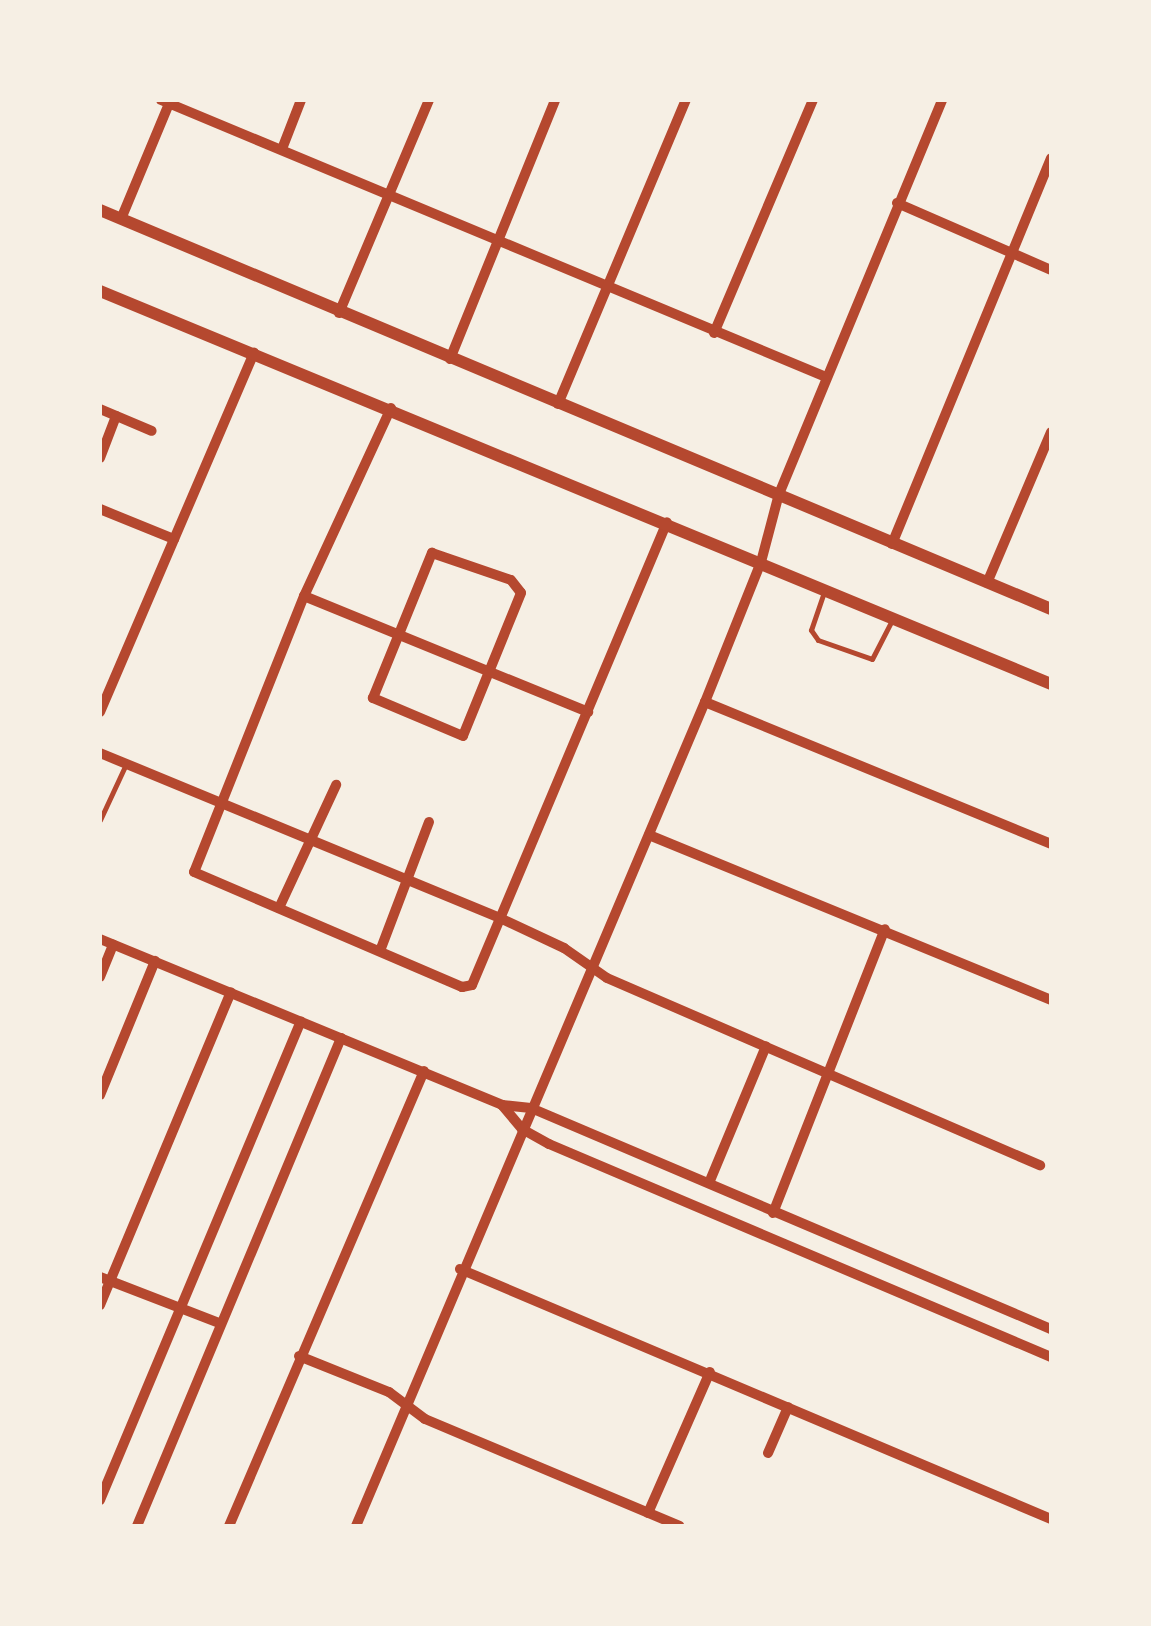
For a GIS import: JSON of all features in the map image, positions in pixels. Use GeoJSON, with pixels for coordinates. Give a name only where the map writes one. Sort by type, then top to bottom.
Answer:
{"type":"FeatureCollection","features":[{"type":"Feature","properties":{"kind":"street"},"geometry":{"type":"LineString","coordinates":[[282,149],[302,100]]}},
{"type":"Feature","properties":{"kind":"street"},"geometry":{"type":"LineString","coordinates":[[339,313],[430,100]]}},
{"type":"Feature","properties":{"kind":"street"},"geometry":{"type":"LineString","coordinates":[[450,359],[555,100]]}},
{"type":"Feature","properties":{"kind":"street"},"geometry":{"type":"LineString","coordinates":[[558,404],[686,100]]}},
{"type":"Feature","properties":{"kind":"street"},"geometry":{"type":"LineString","coordinates":[[714,333],[813,100]]}},
{"type":"Feature","properties":{"kind":"street"},"geometry":{"type":"LineString","coordinates":[[356,1526],[460,1269],[706,702],[761,562],[778,494],[942,100]]}},
{"type":"Feature","properties":{"kind":"street"},"geometry":{"type":"LineString","coordinates":[[121,219],[166,101],[826,377]]}},
{"type":"Feature","properties":{"kind":"street"},"geometry":{"type":"LineString","coordinates":[[892,544],[1051,158]]}},
{"type":"Feature","properties":{"kind":"street"},"geometry":{"type":"LineString","coordinates":[[897,204],[1051,270]]}},
{"type":"Feature","properties":{"kind":"street"},"geometry":{"type":"LineString","coordinates":[[100,210],[1051,609]]}},
{"type":"Feature","properties":{"kind":"street"},"geometry":{"type":"LineString","coordinates":[[100,291],[391,407],[1051,684]]}},
{"type":"Feature","properties":{"kind":"street"},"geometry":{"type":"LineString","coordinates":[[100,712],[254,353]]}},
{"type":"Feature","properties":{"kind":"street"},"geometry":{"type":"LineString","coordinates":[[391,407],[304,596],[194,872],[380,951],[470,986],[667,522]]}},
{"type":"Feature","properties":{"kind":"street"},"geometry":{"type":"LineString","coordinates":[[100,409],[152,431]]}},
{"type":"Feature","properties":{"kind":"street"},"geometry":{"type":"LineString","coordinates":[[100,458],[116,416]]}},
{"type":"Feature","properties":{"kind":"street"},"geometry":{"type":"LineString","coordinates":[[986,583],[1051,432]]}},
{"type":"Feature","properties":{"kind":"street"},"geometry":{"type":"LineString","coordinates":[[100,509],[174,539]]}},
{"type":"Feature","properties":{"kind":"street"},"geometry":{"type":"LineString","coordinates":[[432,553],[520,588],[493,674],[464,736],[373,698],[396,632],[432,553]]}},
{"type":"Feature","properties":{"kind":"street"},"geometry":{"type":"LineString","coordinates":[[304,596],[588,712]]}},
{"type":"Feature","properties":{"kind":"street"},"geometry":{"type":"LineString","coordinates":[[706,702],[1051,844]]}},
{"type":"Feature","properties":{"kind":"street"},"geometry":{"type":"LineString","coordinates":[[100,753],[500,918],[592,966],[766,1046],[1040,1165]]}},
{"type":"Feature","properties":{"kind":"street"},"geometry":{"type":"LineString","coordinates":[[278,908],[336,785]]}},
{"type":"Feature","properties":{"kind":"street"},"geometry":{"type":"LineString","coordinates":[[380,951],[429,822]]}},
{"type":"Feature","properties":{"kind":"street"},"geometry":{"type":"LineString","coordinates":[[649,836],[1051,1000]]}},
{"type":"Feature","properties":{"kind":"street"},"geometry":{"type":"LineString","coordinates":[[773,1212],[884,929]]}},
{"type":"Feature","properties":{"kind":"street"},"geometry":{"type":"LineString","coordinates":[[100,938],[502,1105],[531,1108],[1051,1329]]}},
{"type":"Feature","properties":{"kind":"street"},"geometry":{"type":"LineString","coordinates":[[100,977],[113,944]]}},
{"type":"Feature","properties":{"kind":"street"},"geometry":{"type":"LineString","coordinates":[[100,1095],[154,961]]}},
{"type":"Feature","properties":{"kind":"street"},"geometry":{"type":"LineString","coordinates":[[100,1305],[105,1279],[230,992]]}},
{"type":"Feature","properties":{"kind":"street"},"geometry":{"type":"LineString","coordinates":[[100,1500],[301,1021]]}},
{"type":"Feature","properties":{"kind":"street"},"geometry":{"type":"LineString","coordinates":[[137,1526],[341,1038]]}},
{"type":"Feature","properties":{"kind":"street"},"geometry":{"type":"LineString","coordinates":[[708,1184],[766,1046]]}},
{"type":"Feature","properties":{"kind":"street"},"geometry":{"type":"LineString","coordinates":[[230,1526],[424,1072]]}},
{"type":"Feature","properties":{"kind":"street"},"geometry":{"type":"LineString","coordinates":[[502,1105],[522,1130],[1051,1357]]}},
{"type":"Feature","properties":{"kind":"street"},"geometry":{"type":"LineString","coordinates":[[460,1269],[1051,1519]]}},
{"type":"Feature","properties":{"kind":"street"},"geometry":{"type":"LineString","coordinates":[[105,1279],[219,1323]]}},
{"type":"Feature","properties":{"kind":"street"},"geometry":{"type":"LineString","coordinates":[[300,1356],[406,1404],[426,1420],[679,1526]]}},
{"type":"Feature","properties":{"kind":"street"},"geometry":{"type":"LineString","coordinates":[[648,1513],[710,1372]]}},
{"type":"Feature","properties":{"kind":"street"},"geometry":{"type":"LineString","coordinates":[[768,1453],[788,1407]]}},
{"type":"Feature","properties":{"kind":"lane"},"geometry":{"type":"LineString","coordinates":[[824,589],[812,634],[863,659],[876,656],[893,617]]}},
{"type":"Feature","properties":{"kind":"lane"},"geometry":{"type":"LineString","coordinates":[[100,820],[126,764]]}}]}
